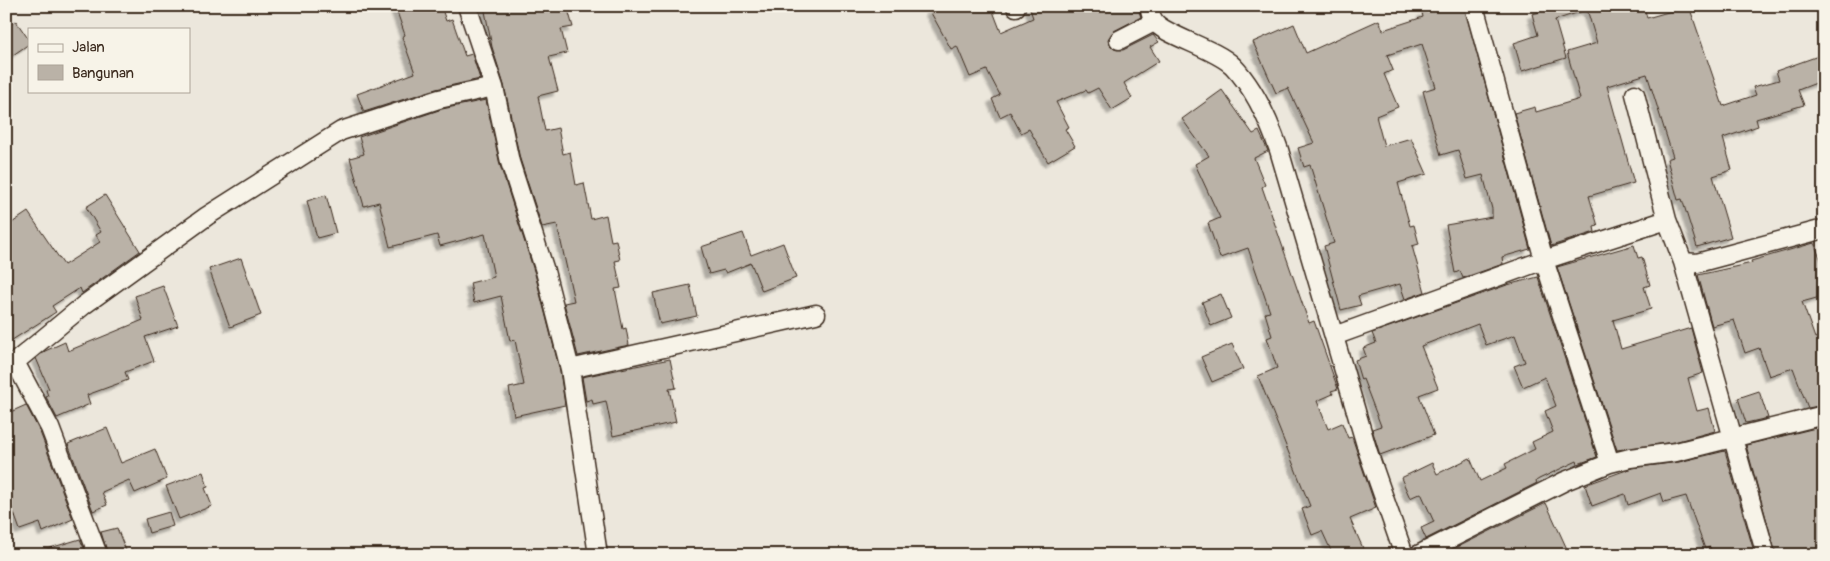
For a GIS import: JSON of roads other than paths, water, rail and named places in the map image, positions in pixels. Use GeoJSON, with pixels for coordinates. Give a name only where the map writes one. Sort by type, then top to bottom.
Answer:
{"type":"FeatureCollection","features":[{"type":"Feature","properties":{"kind":"street"},"geometry":{"type":"LineString","coordinates":[[467,6],[494,87],[510,162],[545,271],[570,369],[598,555]]}},
{"type":"Feature","properties":{"kind":"street"},"geometry":{"type":"LineString","coordinates":[[1474,6],[1544,260],[1610,463]]}},
{"type":"Feature","properties":{"kind":"street"},"geometry":{"type":"LineString","coordinates":[[1119,40],[1151,14],[1168,31],[1214,52],[1233,66],[1268,118],[1280,150],[1368,452],[1404,555]]}},
{"type":"Feature","properties":{"kind":"street"},"geometry":{"type":"LineString","coordinates":[[98,555],[50,428],[11,363],[84,305],[207,216],[341,131],[439,99],[494,87]]}},
{"type":"Feature","properties":{"kind":"street"},"geometry":{"type":"LineString","coordinates":[[1636,94],[1666,220],[1683,262],[1766,555]]}},
{"type":"Feature","properties":{"kind":"street"},"geometry":{"type":"LineString","coordinates":[[1334,336],[1544,260],[1666,220]]}},
{"type":"Feature","properties":{"kind":"street"},"geometry":{"type":"LineString","coordinates":[[1683,262],[1697,263],[1824,229]]}},
{"type":"Feature","properties":{"kind":"street"},"geometry":{"type":"LineString","coordinates":[[570,369],[816,314]]}},
{"type":"Feature","properties":{"kind":"street"},"geometry":{"type":"LineString","coordinates":[[1418,555],[1565,481],[1610,463],[1630,458],[1676,452],[1732,436],[1824,415]]}}]}
